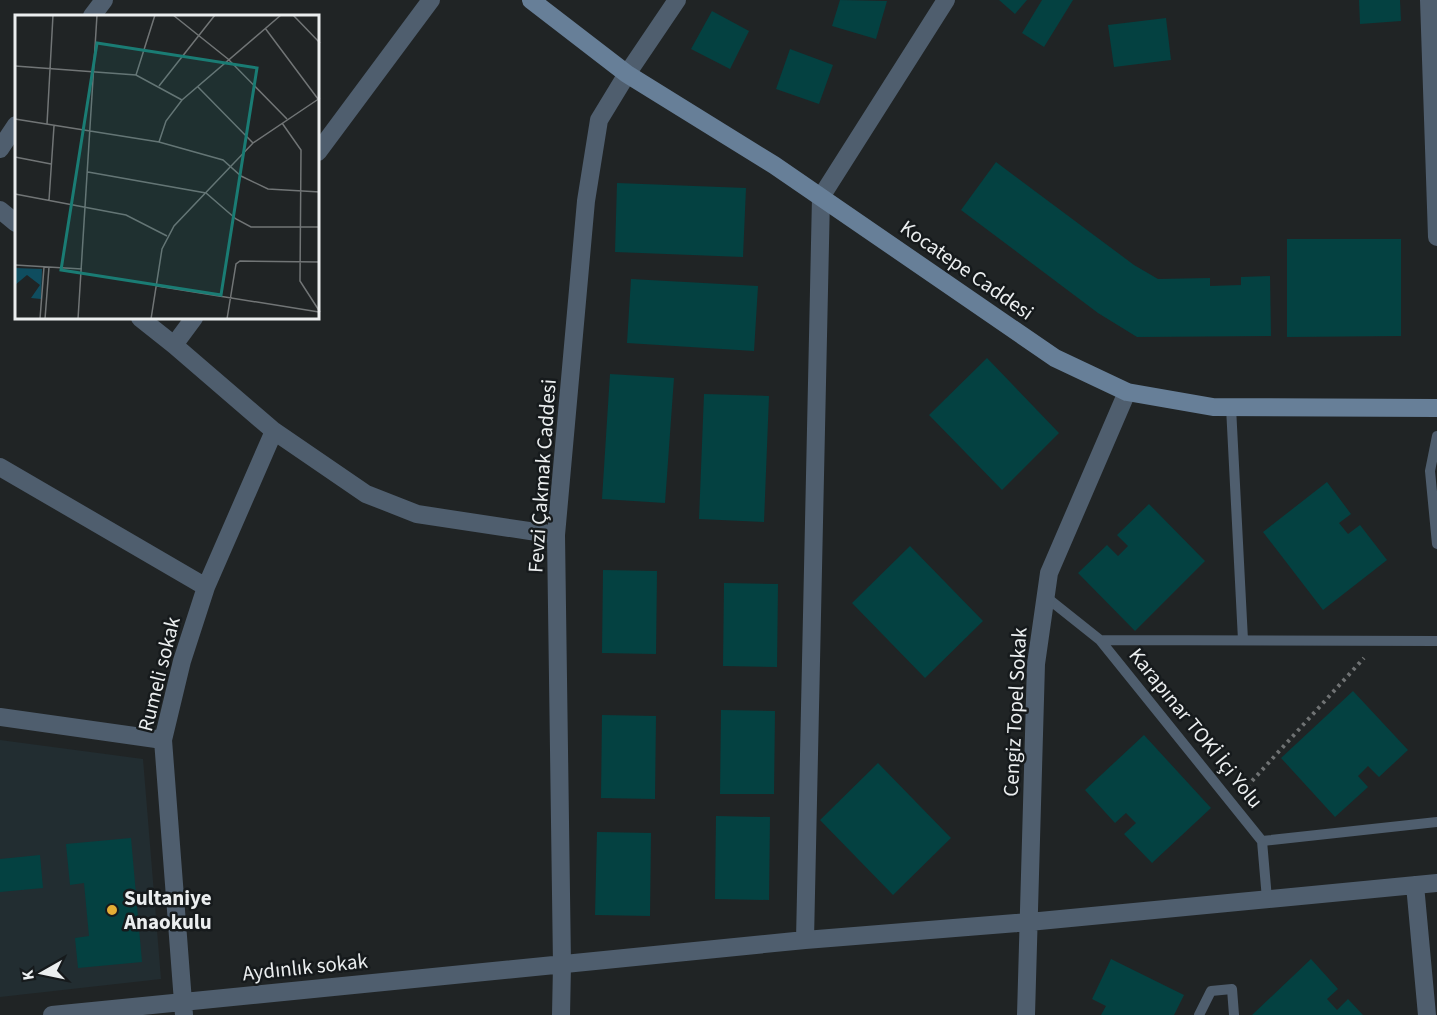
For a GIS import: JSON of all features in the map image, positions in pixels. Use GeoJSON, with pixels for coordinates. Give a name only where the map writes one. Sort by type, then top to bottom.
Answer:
{"type":"FeatureCollection","features":[{"type":"Feature","properties":{"kind":"street"},"geometry":{"type":"LineString","coordinates":[[93,15],[104,0]]}},
{"type":"Feature","properties":{"kind":"street"},"geometry":{"type":"LineString","coordinates":[[320,149],[431,0]]}},
{"type":"Feature","properties":{"kind":"street","name":"Kocatepe Caddesi"},"geometry":{"type":"LineString","coordinates":[[531,0],[627,74],[774,165],[1055,358],[1127,392],[1213,407],[1437,408]]}},
{"type":"Feature","properties":{"kind":"street","name":"Fevzi Çakmak Caddesi"},"geometry":{"type":"LineString","coordinates":[[561,1015],[556,535],[586,201],[599,120],[677,0]]}},
{"type":"Feature","properties":{"kind":"street"},"geometry":{"type":"LineString","coordinates":[[805,940],[821,197],[946,0]]}},
{"type":"Feature","properties":{"kind":"street"},"geometry":{"type":"LineString","coordinates":[[1429,0],[1437,237]]}},
{"type":"Feature","properties":{"kind":"street"},"geometry":{"type":"LineString","coordinates":[[0,149],[15,126]]}},
{"type":"Feature","properties":{"kind":"street"},"geometry":{"type":"LineString","coordinates":[[0,210],[15,222]]}},
{"type":"Feature","properties":{"kind":"street"},"geometry":{"type":"LineString","coordinates":[[143,320],[273,431],[366,494],[417,514],[556,535]]}},
{"type":"Feature","properties":{"kind":"street"},"geometry":{"type":"LineString","coordinates":[[174,345],[193,320]]}},
{"type":"Feature","properties":{"kind":"street","name":"Cengiz Topel Sokak"},"geometry":{"type":"LineString","coordinates":[[1026,1015],[1036,664],[1049,573],[1127,392]]}},
{"type":"Feature","properties":{"kind":"street","name":"Rumeli sokak"},"geometry":{"type":"LineString","coordinates":[[184,1008],[163,740],[182,661],[206,587],[273,431]]}},
{"type":"Feature","properties":{"kind":"street"},"geometry":{"type":"LineString","coordinates":[[0,467],[206,587]]}},
{"type":"Feature","properties":{"kind":"street"},"geometry":{"type":"LineString","coordinates":[[0,717],[163,740]]}},
{"type":"Feature","properties":{"kind":"street","name":"Aydınlık sokak"},"geometry":{"type":"LineString","coordinates":[[52,1015],[184,1008],[562,964],[1437,883]]}},
{"type":"Feature","properties":{"kind":"street"},"geometry":{"type":"LineString","coordinates":[[1415,885],[1427,1015]]}},
{"type":"Feature","properties":{"kind":"lane"},"geometry":{"type":"LineString","coordinates":[[1231,407],[1244,640]]}},
{"type":"Feature","properties":{"kind":"lane"},"geometry":{"type":"LineString","coordinates":[[1437,436],[1430,471],[1437,544]]}},
{"type":"Feature","properties":{"kind":"lane","name":"Karapınar TOKİ İçi Yolu"},"geometry":{"type":"LineString","coordinates":[[1046,597],[1100,640],[1262,840],[1267,899]]}},
{"type":"Feature","properties":{"kind":"lane","name":"Karapınar TOKİ İçi Yolu"},"geometry":{"type":"LineString","coordinates":[[1100,640],[1437,641]]}},
{"type":"Feature","properties":{"kind":"lane","name":"Karapınar TOKİ İçi Yolu"},"geometry":{"type":"LineString","coordinates":[[1262,840],[1437,822]]}},
{"type":"Feature","properties":{"kind":"lane"},"geometry":{"type":"LineString","coordinates":[[1199,1015],[1210,991],[1232,989],[1235,1014]]}},
{"type":"Feature","properties":{"kind":"path"},"geometry":{"type":"LineString","coordinates":[[1231,803],[1380,641]]}},
{"type":"Feature","properties":{"kind":"shaded area"},"geometry":{"type":"Polygon","coordinates":[[[0,740],[143,759],[161,979],[0,997],[0,740]]]}},
{"type":"Feature","properties":{"kind":"building"},"geometry":{"type":"Polygon","coordinates":[[[840,0],[887,1],[876,39],[832,26],[840,0]]]}},
{"type":"Feature","properties":{"kind":"building"},"geometry":{"type":"Polygon","coordinates":[[[999,0],[1027,0],[1015,14],[999,0]]]}},
{"type":"Feature","properties":{"kind":"building"},"geometry":{"type":"Polygon","coordinates":[[[1042,0],[1073,0],[1044,47],[1022,33],[1042,0]]]}},
{"type":"Feature","properties":{"kind":"building"},"geometry":{"type":"Polygon","coordinates":[[[1359,0],[1400,0],[1401,21],[1360,24],[1359,0]]]}},
{"type":"Feature","properties":{"kind":"building"},"geometry":{"type":"Polygon","coordinates":[[[712,11],[749,31],[730,69],[691,49],[712,11]]]}},
{"type":"Feature","properties":{"kind":"building"},"geometry":{"type":"Polygon","coordinates":[[[1166,18],[1171,60],[1114,67],[1108,25],[1166,18]]]}},
{"type":"Feature","properties":{"kind":"building"},"geometry":{"type":"Polygon","coordinates":[[[790,49],[833,65],[819,104],[776,89],[790,49]]]}},
{"type":"Feature","properties":{"kind":"building"},"geometry":{"type":"Polygon","coordinates":[[[996,162],[1134,265],[1158,279],[1210,278],[1210,286],[1241,285],[1241,277],[1270,276],[1271,336],[1137,337],[1098,313],[961,210],[996,162]]]}},
{"type":"Feature","properties":{"kind":"building"},"geometry":{"type":"Polygon","coordinates":[[[617,183],[746,188],[743,257],[615,252],[617,183]]]}},
{"type":"Feature","properties":{"kind":"building"},"geometry":{"type":"Polygon","coordinates":[[[1287,239],[1401,239],[1401,336],[1287,337],[1287,239]]]}},
{"type":"Feature","properties":{"kind":"building"},"geometry":{"type":"Polygon","coordinates":[[[631,279],[758,286],[754,351],[627,343],[631,279]]]}},
{"type":"Feature","properties":{"kind":"building"},"geometry":{"type":"Polygon","coordinates":[[[987,358],[1059,433],[1002,490],[929,415],[987,358]]]}},
{"type":"Feature","properties":{"kind":"building"},"geometry":{"type":"Polygon","coordinates":[[[610,374],[674,378],[665,503],[602,499],[610,374]]]}},
{"type":"Feature","properties":{"kind":"building"},"geometry":{"type":"Polygon","coordinates":[[[704,394],[769,396],[764,522],[699,519],[704,394]]]}},
{"type":"Feature","properties":{"kind":"building"},"geometry":{"type":"Polygon","coordinates":[[[1327,482],[1351,514],[1339,523],[1348,534],[1360,525],[1387,560],[1323,610],[1263,532],[1327,482]]]}},
{"type":"Feature","properties":{"kind":"building"},"geometry":{"type":"Polygon","coordinates":[[[1149,504],[1205,561],[1135,631],[1078,573],[1107,545],[1118,556],[1128,546],[1117,535],[1149,504]]]}},
{"type":"Feature","properties":{"kind":"building"},"geometry":{"type":"Polygon","coordinates":[[[910,546],[983,621],[925,678],[852,603],[910,546]]]}},
{"type":"Feature","properties":{"kind":"building"},"geometry":{"type":"Polygon","coordinates":[[[603,570],[657,571],[656,654],[602,653],[603,570]]]}},
{"type":"Feature","properties":{"kind":"building"},"geometry":{"type":"Polygon","coordinates":[[[724,583],[778,584],[777,667],[723,666],[724,583]]]}},
{"type":"Feature","properties":{"kind":"building"},"geometry":{"type":"Polygon","coordinates":[[[1353,691],[1408,750],[1379,777],[1368,766],[1358,776],[1368,787],[1335,817],[1281,758],[1353,691]]]}},
{"type":"Feature","properties":{"kind":"building"},"geometry":{"type":"Polygon","coordinates":[[[721,710],[775,711],[774,794],[720,794],[721,710]]]}},
{"type":"Feature","properties":{"kind":"building"},"geometry":{"type":"Polygon","coordinates":[[[602,715],[656,716],[655,799],[601,798],[602,715]]]}},
{"type":"Feature","properties":{"kind":"building"},"geometry":{"type":"Polygon","coordinates":[[[1144,735],[1211,808],[1152,863],[1124,834],[1136,823],[1126,813],[1115,823],[1085,790],[1144,735]]]}},
{"type":"Feature","properties":{"kind":"building"},"geometry":{"type":"Polygon","coordinates":[[[878,763],[951,838],[893,895],[820,820],[878,763]]]}},
{"type":"Feature","properties":{"kind":"building"},"geometry":{"type":"Polygon","coordinates":[[[716,816],[770,817],[769,900],[715,899],[716,816]]]}},
{"type":"Feature","properties":{"kind":"building"},"geometry":{"type":"Polygon","coordinates":[[[597,832],[651,833],[650,916],[595,915],[597,832]]]}},
{"type":"Feature","properties":{"kind":"building","name":"Sultaniye Anaokulu"},"geometry":{"type":"Polygon","coordinates":[[[131,838],[142,962],[78,968],[75,938],[89,936],[84,883],[70,885],[66,844],[131,838]]]}},
{"type":"Feature","properties":{"kind":"building"},"geometry":{"type":"Polygon","coordinates":[[[40,855],[43,888],[0,892],[0,859],[40,855]]]}},
{"type":"Feature","properties":{"kind":"building"},"geometry":{"type":"Polygon","coordinates":[[[1111,959],[1184,995],[1174,1015],[1101,1015],[1106,1006],[1092,999],[1111,959]]]}},
{"type":"Feature","properties":{"kind":"building"},"geometry":{"type":"Polygon","coordinates":[[[1311,959],[1338,989],[1327,999],[1337,1010],[1348,999],[1363,1015],[1252,1015],[1311,959]]]}},
{"type":"Feature","properties":{"kind":"place","name":"Sultaniye Anaokulu"},"geometry":{"type":"Point","coordinates":[112,910]}}]}
